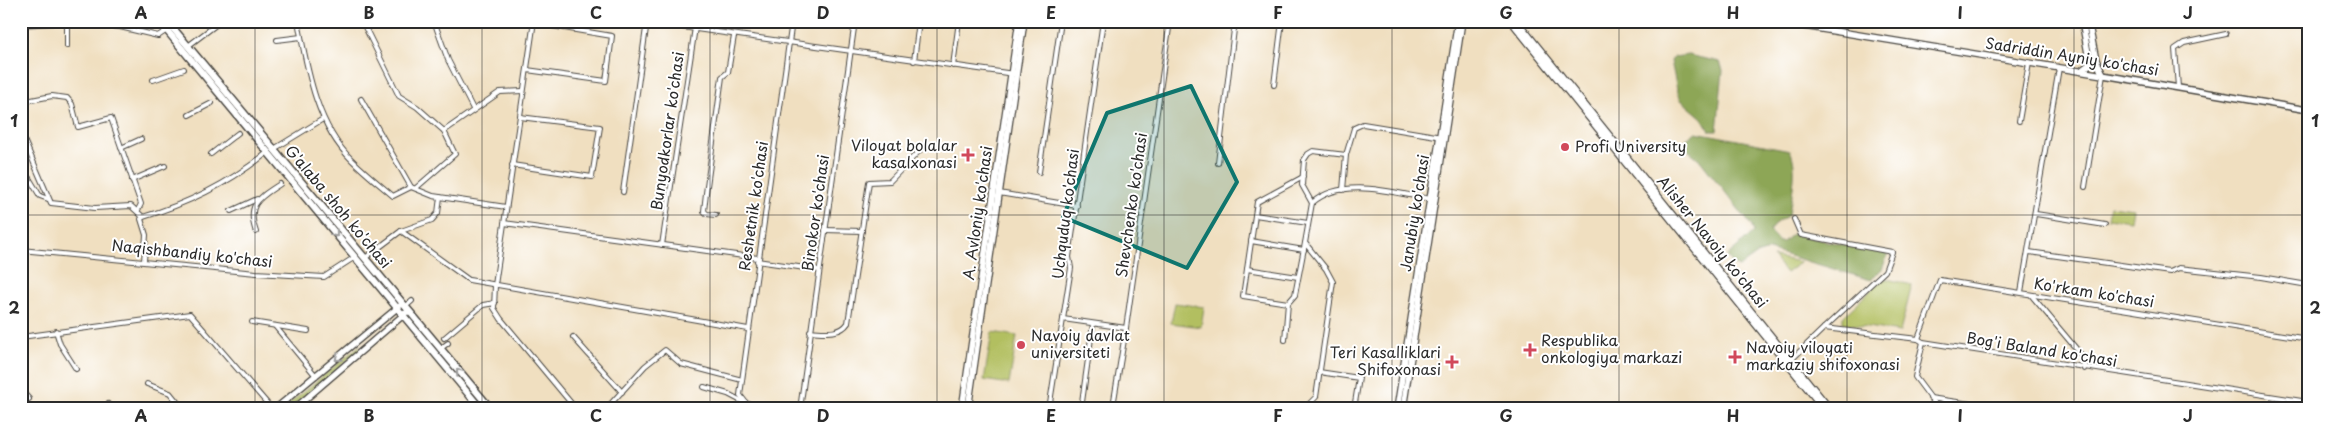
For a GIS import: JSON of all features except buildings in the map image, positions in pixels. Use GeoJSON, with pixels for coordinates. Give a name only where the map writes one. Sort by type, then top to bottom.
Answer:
{"type":"FeatureCollection","features":[{"type":"Feature","properties":{"kind":"main road","name":"G'alaba shoh ko'chasi"},"geometry":{"type":"LineString","coordinates":[[159,21],[365,258],[481,409]]}},
{"type":"Feature","properties":{"kind":"main road","name":"G'alaba shoh ko'chasi"},"geometry":{"type":"LineString","coordinates":[[167,21],[354,257],[440,349],[491,409]]}},
{"type":"Feature","properties":{"kind":"main road","name":"A. Avloniy ko'chasi"},"geometry":{"type":"LineString","coordinates":[[968,409],[999,193],[1019,21]]}},
{"type":"Feature","properties":{"kind":"main road","name":"A. Avloniy ko'chasi"},"geometry":{"type":"LineString","coordinates":[[962,409],[1014,74],[1024,21]]}},
{"type":"Feature","properties":{"kind":"main road","name":"Janubiy ko'chasi"},"geometry":{"type":"LineString","coordinates":[[1403,409],[1458,21]]}},
{"type":"Feature","properties":{"kind":"main road","name":"Janubiy ko'chasi"},"geometry":{"type":"LineString","coordinates":[[1442,137],[1462,21]]}},
{"type":"Feature","properties":{"kind":"main road","name":"Alisher Navoiy ko'chasi"},"geometry":{"type":"LineString","coordinates":[[1512,21],[1789,362],[1830,409]]}},
{"type":"Feature","properties":{"kind":"main road","name":"Alisher Navoiy ko'chasi"},"geometry":{"type":"LineString","coordinates":[[1517,21],[1789,362],[1824,409]]}},
{"type":"Feature","properties":{"kind":"main road","name":"Sadriddin Ayniy ko'chasi"},"geometry":{"type":"LineString","coordinates":[[1773,21],[2104,75]]}},
{"type":"Feature","properties":{"kind":"main road"},"geometry":{"type":"LineString","coordinates":[[2082,21],[2093,59],[2104,75]]}},
{"type":"Feature","properties":{"kind":"main road"},"geometry":{"type":"LineString","coordinates":[[2081,71],[2088,68],[2093,59],[2088,21]]}},
{"type":"Feature","properties":{"kind":"main road","name":"Janubiy ko'chasi"},"geometry":{"type":"LineString","coordinates":[[1397,409],[1433,199]]}},
{"type":"Feature","properties":{"kind":"street"},"geometry":{"type":"LineString","coordinates":[[188,46],[221,21]]}},
{"type":"Feature","properties":{"kind":"street"},"geometry":{"type":"LineString","coordinates":[[298,21],[308,76],[324,119],[350,159],[392,196],[414,187],[455,154],[444,131],[417,107],[399,96],[362,21]]}},
{"type":"Feature","properties":{"kind":"street"},"geometry":{"type":"LineString","coordinates":[[434,21],[448,60],[473,109]]}},
{"type":"Feature","properties":{"kind":"street","name":"Bunyodkorlar ko'chasi"},"geometry":{"type":"LineString","coordinates":[[662,245],[696,21]]}},
{"type":"Feature","properties":{"kind":"street","name":"Reshetnik ko'chasi"},"geometry":{"type":"LineString","coordinates":[[747,404],[740,395],[792,21]]}},
{"type":"Feature","properties":{"kind":"street","name":"Binokor ko'chasi"},"geometry":{"type":"LineString","coordinates":[[800,409],[855,21]]}},
{"type":"Feature","properties":{"kind":"street"},"geometry":{"type":"LineString","coordinates":[[914,61],[919,21]]}},
{"type":"Feature","properties":{"kind":"street"},"geometry":{"type":"LineString","coordinates":[[953,66],[959,21]]}},
{"type":"Feature","properties":{"kind":"street"},"geometry":{"type":"LineString","coordinates":[[1039,172],[1061,21]]}},
{"type":"Feature","properties":{"kind":"street","name":"Uchquduq ko'chasi"},"geometry":{"type":"LineString","coordinates":[[1048,409],[1063,319],[1103,21]]}},
{"type":"Feature","properties":{"kind":"street","name":"Shevchenko ko'chasi"},"geometry":{"type":"LineString","coordinates":[[1113,406],[1170,21]]}},
{"type":"Feature","properties":{"kind":"street"},"geometry":{"type":"LineString","coordinates":[[1218,163],[1235,21]]}},
{"type":"Feature","properties":{"kind":"street"},"geometry":{"type":"LineString","coordinates":[[21,25],[67,22],[120,28],[158,36],[167,30]]}},
{"type":"Feature","properties":{"kind":"street"},"geometry":{"type":"LineString","coordinates":[[67,22],[68,46]]}},
{"type":"Feature","properties":{"kind":"street"},"geometry":{"type":"LineString","coordinates":[[527,70],[606,81],[612,36],[534,22],[495,285],[494,305],[501,319],[571,403],[563,409]]}},
{"type":"Feature","properties":{"kind":"street"},"geometry":{"type":"LineString","coordinates":[[623,192],[647,22],[851,53],[1014,74]]}},
{"type":"Feature","properties":{"kind":"street"},"geometry":{"type":"LineString","coordinates":[[1274,85],[1283,23]]}},
{"type":"Feature","properties":{"kind":"street"},"geometry":{"type":"LineString","coordinates":[[2178,87],[2175,49],[2184,42],[2226,34]]}},
{"type":"Feature","properties":{"kind":"street"},"geometry":{"type":"LineString","coordinates":[[716,215],[707,214],[704,211],[722,77],[728,72],[734,36]]}},
{"type":"Feature","properties":{"kind":"street"},"geometry":{"type":"LineString","coordinates":[[277,40],[301,37]]}},
{"type":"Feature","properties":{"kind":"street"},"geometry":{"type":"LineString","coordinates":[[2019,121],[2028,63]]}},
{"type":"Feature","properties":{"kind":"street"},"geometry":{"type":"LineString","coordinates":[[2021,292],[2036,214],[2059,68]]}},
{"type":"Feature","properties":{"kind":"street"},"geometry":{"type":"LineString","coordinates":[[153,80],[184,69]]}},
{"type":"Feature","properties":{"kind":"street"},"geometry":{"type":"LineString","coordinates":[[2085,186],[2104,75]]}},
{"type":"Feature","properties":{"kind":"street","name":"Sadriddin Ayniy ko'chasi"},"geometry":{"type":"LineString","coordinates":[[2104,75],[2308,110]]}},
{"type":"Feature","properties":{"kind":"street"},"geometry":{"type":"LineString","coordinates":[[444,131],[500,92],[523,91]]}},
{"type":"Feature","properties":{"kind":"street"},"geometry":{"type":"LineString","coordinates":[[21,102],[52,96],[67,98],[72,104],[78,127],[111,118],[141,204],[138,210]]}},
{"type":"Feature","properties":{"kind":"street"},"geometry":{"type":"LineString","coordinates":[[361,99],[414,187],[440,197],[506,207]]}},
{"type":"Feature","properties":{"kind":"street"},"geometry":{"type":"LineString","coordinates":[[189,115],[212,103]]}},
{"type":"Feature","properties":{"kind":"street"},"geometry":{"type":"LineString","coordinates":[[512,165],[592,177],[600,128],[520,117]]}},
{"type":"Feature","properties":{"kind":"street"},"geometry":{"type":"LineString","coordinates":[[143,217],[185,203],[231,180],[271,150],[324,119]]}},
{"type":"Feature","properties":{"kind":"street"},"geometry":{"type":"LineString","coordinates":[[1343,190],[1346,155],[1354,128],[1363,124],[1442,137]]}},
{"type":"Feature","properties":{"kind":"street"},"geometry":{"type":"LineString","coordinates":[[21,133],[50,201]]}},
{"type":"Feature","properties":{"kind":"street"},"geometry":{"type":"LineString","coordinates":[[211,154],[238,133]]}},
{"type":"Feature","properties":{"kind":"street"},"geometry":{"type":"LineString","coordinates":[[121,148],[141,139]]}},
{"type":"Feature","properties":{"kind":"street"},"geometry":{"type":"LineString","coordinates":[[810,331],[834,332],[845,328],[848,323],[869,182],[890,181],[924,146]]}},
{"type":"Feature","properties":{"kind":"street"},"geometry":{"type":"LineString","coordinates":[[1312,203],[1302,186],[1304,160],[1308,154],[1314,151],[1346,155]]}},
{"type":"Feature","properties":{"kind":"street"},"geometry":{"type":"LineString","coordinates":[[132,180],[165,166]]}},
{"type":"Feature","properties":{"kind":"street"},"geometry":{"type":"LineString","coordinates":[[21,176],[29,178],[40,196],[50,201],[94,208],[132,206],[138,210],[143,217],[141,219],[146,235],[144,261]]}},
{"type":"Feature","properties":{"kind":"street"},"geometry":{"type":"LineString","coordinates":[[1288,303],[1243,296],[1257,202],[1303,177]]}},
{"type":"Feature","properties":{"kind":"street"},"geometry":{"type":"LineString","coordinates":[[231,211],[257,199],[280,184]]}},
{"type":"Feature","properties":{"kind":"street"},"geometry":{"type":"LineString","coordinates":[[1285,340],[1288,303],[1294,295],[1312,203],[1318,197],[1343,190],[1363,188],[1433,199]]}},
{"type":"Feature","properties":{"kind":"street"},"geometry":{"type":"LineString","coordinates":[[999,193],[1077,206]]}},
{"type":"Feature","properties":{"kind":"street"},"geometry":{"type":"LineString","coordinates":[[365,258],[402,231],[432,220],[438,213],[440,197]]}},
{"type":"Feature","properties":{"kind":"street"},"geometry":{"type":"LineString","coordinates":[[256,232],[252,220],[257,199]]}},
{"type":"Feature","properties":{"kind":"street"},"geometry":{"type":"LineString","coordinates":[[2036,214],[2105,225]]}},
{"type":"Feature","properties":{"kind":"street"},"geometry":{"type":"LineString","coordinates":[[1255,215],[1308,223]]}},
{"type":"Feature","properties":{"kind":"street"},"geometry":{"type":"LineString","coordinates":[[1789,362],[1885,270],[1892,252],[1801,235],[1794,219]]}},
{"type":"Feature","properties":{"kind":"street"},"geometry":{"type":"LineString","coordinates":[[504,224],[758,259],[819,270]]}},
{"type":"Feature","properties":{"kind":"street"},"geometry":{"type":"LineString","coordinates":[[825,230],[862,231]]}},
{"type":"Feature","properties":{"kind":"street"},"geometry":{"type":"LineString","coordinates":[[402,231],[470,280],[748,329]]}},
{"type":"Feature","properties":{"kind":"street"},"geometry":{"type":"LineString","coordinates":[[1251,241],[1304,250]]}},
{"type":"Feature","properties":{"kind":"street"},"geometry":{"type":"LineString","coordinates":[[1304,409],[1316,397],[1333,282],[1326,269],[1305,243]]}},
{"type":"Feature","properties":{"kind":"street","name":"Naqishbandiy ko'chasi"},"geometry":{"type":"LineString","coordinates":[[21,250],[256,273],[324,277],[354,257]]}},
{"type":"Feature","properties":{"kind":"street"},"geometry":{"type":"LineString","coordinates":[[2029,252],[2170,272],[2179,268],[2261,277],[2308,285]]}},
{"type":"Feature","properties":{"kind":"street"},"geometry":{"type":"LineString","coordinates":[[1247,269],[1298,277]]}},
{"type":"Feature","properties":{"kind":"street","name":"Ko'rkam ko'chasi"},"geometry":{"type":"LineString","coordinates":[[1918,339],[1940,280],[2308,339]]}},
{"type":"Feature","properties":{"kind":"street"},"geometry":{"type":"LineString","coordinates":[[2032,296],[2084,358],[2084,369]]}},
{"type":"Feature","properties":{"kind":"street"},"geometry":{"type":"LineString","coordinates":[[294,409],[367,346],[412,300]]}},
{"type":"Feature","properties":{"kind":"street"},"geometry":{"type":"LineString","coordinates":[[444,338],[483,305],[494,305]]}},
{"type":"Feature","properties":{"kind":"street"},"geometry":{"type":"LineString","coordinates":[[21,337],[190,314],[274,409],[361,339],[403,309]]}},
{"type":"Feature","properties":{"kind":"street"},"geometry":{"type":"LineString","coordinates":[[1063,319],[1126,328]]}},
{"type":"Feature","properties":{"kind":"street"},"geometry":{"type":"LineString","coordinates":[[252,322],[308,332]]}},
{"type":"Feature","properties":{"kind":"street"},"geometry":{"type":"LineString","coordinates":[[1074,409],[1082,402],[1093,324]]}},
{"type":"Feature","properties":{"kind":"street"},"geometry":{"type":"LineString","coordinates":[[275,326],[316,376]]}},
{"type":"Feature","properties":{"kind":"street","name":"Bog'i Baland ko'chasi"},"geometry":{"type":"LineString","coordinates":[[1824,328],[1918,339],[1923,342],[2084,369],[2307,402]]}},
{"type":"Feature","properties":{"kind":"street"},"geometry":{"type":"LineString","coordinates":[[56,331],[60,344],[76,370]]}},
{"type":"Feature","properties":{"kind":"street"},"geometry":{"type":"LineString","coordinates":[[573,337],[622,392]]}},
{"type":"Feature","properties":{"kind":"street"},"geometry":{"type":"LineString","coordinates":[[361,339],[367,346]]}},
{"type":"Feature","properties":{"kind":"street"},"geometry":{"type":"LineString","coordinates":[[1923,342],[1915,377],[1939,409]]}},
{"type":"Feature","properties":{"kind":"street"},"geometry":{"type":"LineString","coordinates":[[440,349],[448,343]]}},
{"type":"Feature","properties":{"kind":"street"},"geometry":{"type":"LineString","coordinates":[[606,409],[645,366],[664,350],[681,364],[742,380]]}},
{"type":"Feature","properties":{"kind":"street"},"geometry":{"type":"LineString","coordinates":[[1319,372],[1359,378],[1354,409]]}},
{"type":"Feature","properties":{"kind":"street"},"geometry":{"type":"LineString","coordinates":[[147,384],[170,393],[184,409]]}},
{"type":"Feature","properties":{"kind":"street"},"geometry":{"type":"LineString","coordinates":[[704,387],[728,394],[747,404],[772,409]]}},
{"type":"Feature","properties":{"kind":"street"},"geometry":{"type":"LineString","coordinates":[[21,390],[29,400]]}},
{"type":"Feature","properties":{"kind":"street"},"geometry":{"type":"LineString","coordinates":[[2307,402],[2308,394]]}},
{"type":"Feature","properties":{"kind":"street"},"geometry":{"type":"LineString","coordinates":[[1930,398],[2005,409]]}},
{"type":"Feature","properties":{"kind":"street"},"geometry":{"type":"LineString","coordinates":[[108,404],[112,409]]}},
{"type":"Feature","properties":{"kind":"highlighted area"},"geometry":{"type":"Polygon","coordinates":[[[1191,86],[1237,182],[1187,268],[1063,217],[1107,113],[1191,86]]]}},
{"type":"Feature","properties":{"kind":"green space"},"geometry":{"type":"Polygon","coordinates":[[[740,21],[768,21],[766,31],[739,27],[740,21]]]}},
{"type":"Feature","properties":{"kind":"green space"},"geometry":{"type":"Polygon","coordinates":[[[1688,55],[1720,62],[1723,70],[1717,131],[1710,131],[1702,118],[1681,100],[1677,90],[1671,61],[1674,57],[1688,55]]]}},
{"type":"Feature","properties":{"kind":"green space"},"geometry":{"type":"Polygon","coordinates":[[[1696,132],[1790,150],[1793,157],[1794,174],[1789,215],[1777,222],[1769,231],[1779,242],[1783,242],[1792,234],[1885,253],[1888,255],[1882,269],[1871,280],[1769,250],[1759,253],[1739,267],[1734,265],[1727,256],[1754,232],[1751,225],[1699,159],[1683,146],[1685,140],[1696,132]]]}},
{"type":"Feature","properties":{"kind":"green space"},"geometry":{"type":"Polygon","coordinates":[[[2110,206],[2133,209],[2131,221],[2108,218],[2110,206]]]}},
{"type":"Feature","properties":{"kind":"green space"},"geometry":{"type":"Polygon","coordinates":[[[1773,257],[1801,262],[1786,273],[1773,257]]]}},
{"type":"Feature","properties":{"kind":"green space"},"geometry":{"type":"Polygon","coordinates":[[[1883,278],[1912,285],[1900,332],[1843,323],[1843,317],[1883,278]]]}},
{"type":"Feature","properties":{"kind":"green space"},"geometry":{"type":"Polygon","coordinates":[[[1175,303],[1204,307],[1201,327],[1171,323],[1175,303]]]}},
{"type":"Feature","properties":{"kind":"green space"},"geometry":{"type":"Polygon","coordinates":[[[992,332],[1017,336],[1009,384],[984,380],[992,332]]]}},
{"type":"Feature","properties":{"kind":"green space"},"geometry":{"type":"Polygon","coordinates":[[[359,346],[361,349],[289,409],[283,409],[359,346]]]}},
{"type":"Feature","properties":{"kind":"place","name":"Profi University"},"geometry":{"type":"Point","coordinates":[1565,147]}},
{"type":"Feature","properties":{"kind":"place","name":"Viloyat bolalar kasalxonasi"},"geometry":{"type":"Point","coordinates":[968,155]}},
{"type":"Feature","properties":{"kind":"place","name":"Navoiy davlat universiteti"},"geometry":{"type":"Point","coordinates":[1021,345]}},
{"type":"Feature","properties":{"kind":"place","name":"Respublika onkologiya markazi"},"geometry":{"type":"Point","coordinates":[1530,350]}},
{"type":"Feature","properties":{"kind":"place","name":"Navoiy viloyati markaziy shifoxonasi"},"geometry":{"type":"Point","coordinates":[1735,357]}},
{"type":"Feature","properties":{"kind":"place","name":"Teri Kasalliklari Shifoxonasi"},"geometry":{"type":"Point","coordinates":[1452,362]}}]}
